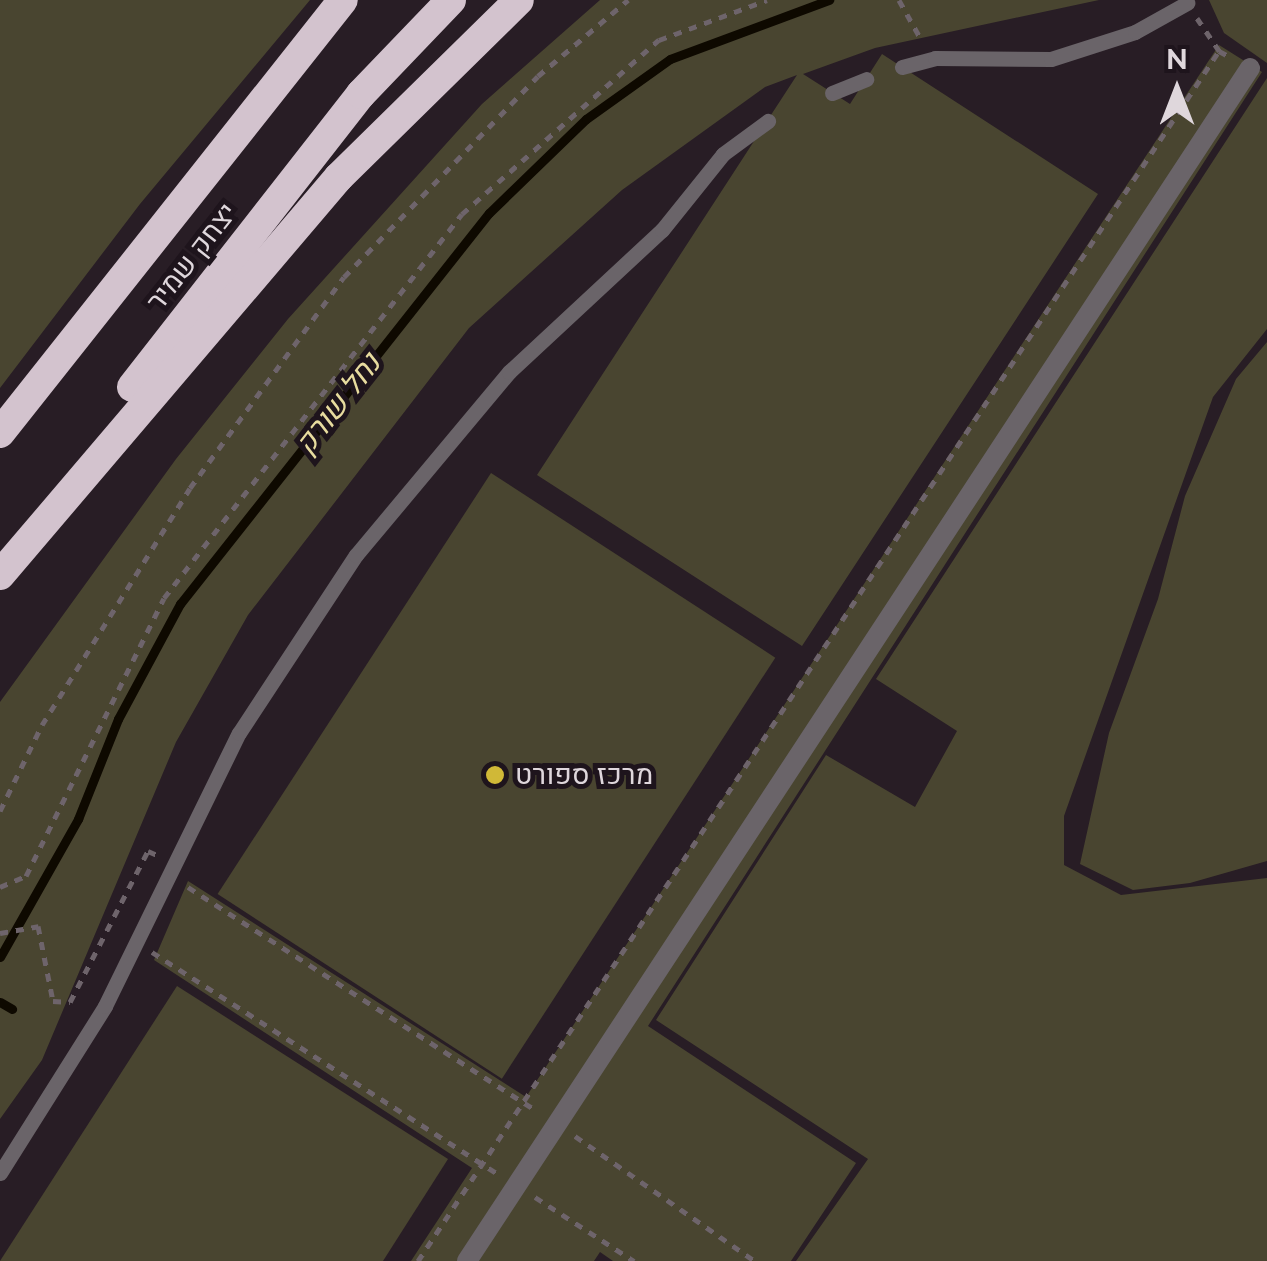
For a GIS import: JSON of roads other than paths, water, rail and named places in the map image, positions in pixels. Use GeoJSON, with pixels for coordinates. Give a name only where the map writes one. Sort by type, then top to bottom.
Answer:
{"type":"FeatureCollection","features":[{"type":"Feature","properties":{"kind":"highway","name":"יצחק שמיר"},"geometry":{"type":"LineString","coordinates":[[0,433],[344,0]]}},
{"type":"Feature","properties":{"kind":"highway","name":"יצחק שמיר"},"geometry":{"type":"LineString","coordinates":[[0,566],[361,94],[451,0]]}},
{"type":"Feature","properties":{"kind":"highway"},"geometry":{"type":"LineString","coordinates":[[0,575],[237,292],[440,76],[519,0]]}},
{"type":"Feature","properties":{"kind":"highway"},"geometry":{"type":"LineString","coordinates":[[440,76],[538,0]]}},
{"type":"Feature","properties":{"kind":"street"},"geometry":{"type":"LineString","coordinates":[[466,1261],[1250,68]]}},
{"type":"Feature","properties":{"kind":"lane"},"geometry":{"type":"LineString","coordinates":[[902,67],[935,58],[1051,59],[1135,32],[1188,3]]}},
{"type":"Feature","properties":{"kind":"lane"},"geometry":{"type":"LineString","coordinates":[[832,93],[866,79]]}},
{"type":"Feature","properties":{"kind":"lane"},"geometry":{"type":"LineString","coordinates":[[0,1173],[87,1036],[267,686],[418,475],[509,372],[662,230],[723,154],[768,122]]}},
{"type":"Feature","properties":{"kind":"waterway","name":"נחל שורק"},"geometry":{"type":"LineString","coordinates":[[0,957],[78,819],[118,719],[180,604],[489,213],[586,119],[670,59],[829,0]]}},
{"type":"Feature","properties":{"kind":"waterway"},"geometry":{"type":"LineString","coordinates":[[0,1002],[12,1009]]}},
{"type":"Feature","properties":{"kind":"place","name":"מרכז ספורט"},"geometry":{"type":"Point","coordinates":[495,775]}}]}
